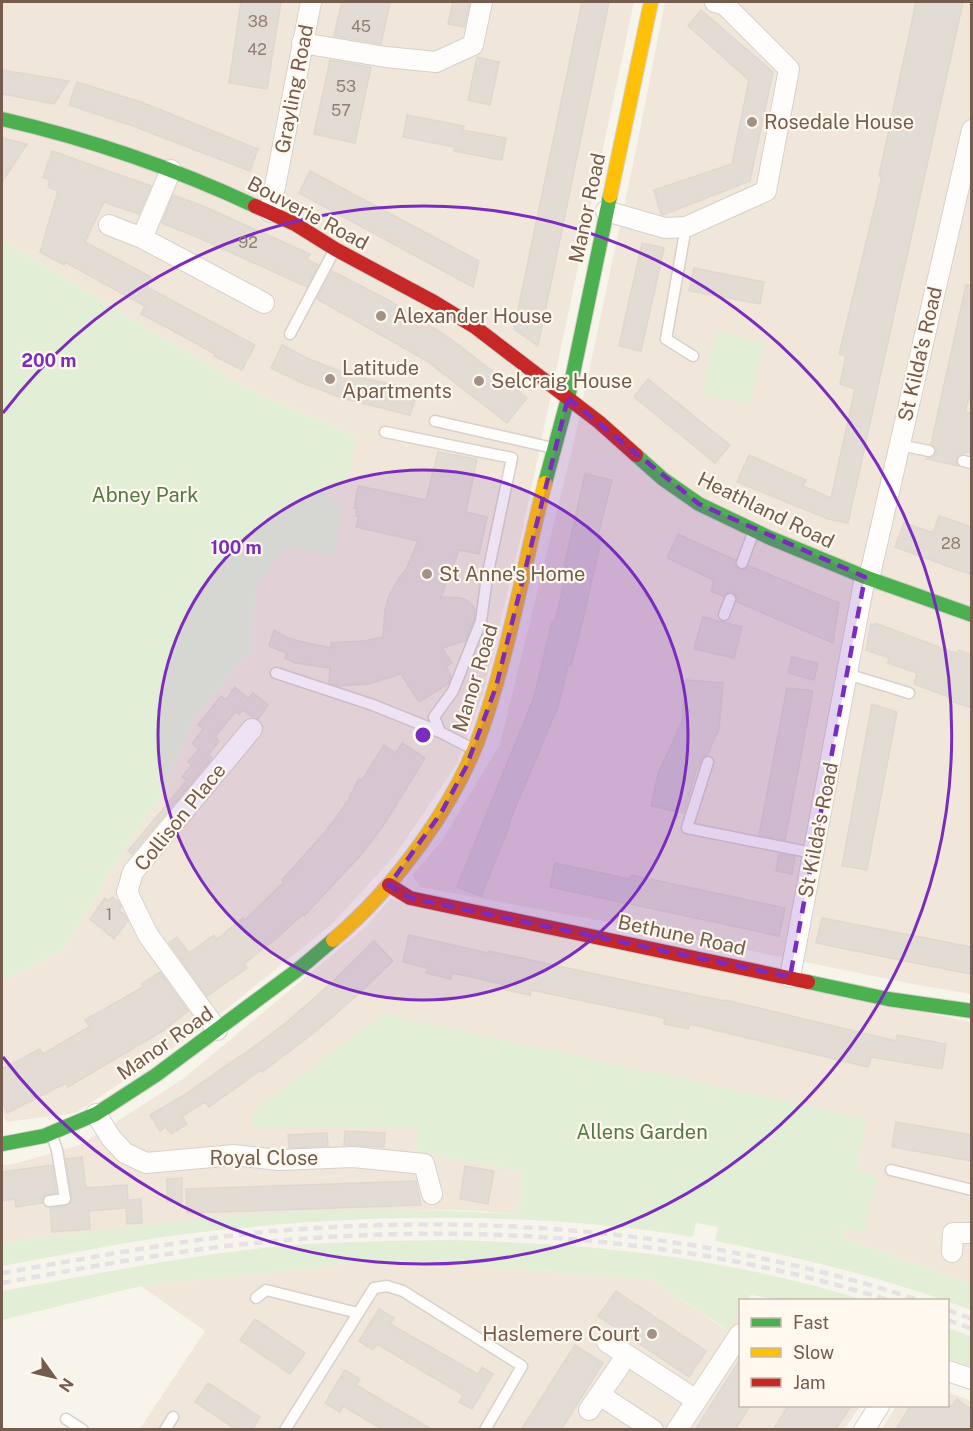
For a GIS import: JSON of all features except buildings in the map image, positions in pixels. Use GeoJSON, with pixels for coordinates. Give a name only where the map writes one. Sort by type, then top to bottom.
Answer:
{"type":"FeatureCollection","features":[{"type":"Feature","properties":{"kind":"street","name":"Grayling Road"},"geometry":{"type":"LineString","coordinates":[[270,212],[311,2]]}},
{"type":"Feature","properties":{"kind":"street"},"geometry":{"type":"LineString","coordinates":[[302,43],[386,57],[436,62],[473,45],[482,2]]}},
{"type":"Feature","properties":{"kind":"street","name":"Manor Road"},"geometry":{"type":"LineString","coordinates":[[4,1144],[51,1133],[96,1114],[156,1075],[300,968],[350,926],[389,885],[441,813],[473,749],[496,687],[514,620],[530,542],[568,398],[651,2]]}},
{"type":"Feature","properties":{"kind":"street"},"geometry":{"type":"LineString","coordinates":[[606,211],[665,228],[686,227],[766,191],[789,69],[722,3]]}},
{"type":"Feature","properties":{"kind":"street","name":"Bouverie Road"},"geometry":{"type":"LineString","coordinates":[[2,119],[46,129],[140,158],[295,224],[334,249],[434,302],[475,327],[568,398]]}},
{"type":"Feature","properties":{"kind":"street","name":"St Kilda's Road"},"geometry":{"type":"LineString","coordinates":[[790,977],[867,578],[972,130]]}},
{"type":"Feature","properties":{"kind":"street"},"geometry":{"type":"LineString","coordinates":[[141,238],[171,170]]}},
{"type":"Feature","properties":{"kind":"street"},"geometry":{"type":"LineString","coordinates":[[109,225],[141,238],[264,303]]}},
{"type":"Feature","properties":{"kind":"street","name":"Heathland Road"},"geometry":{"type":"LineString","coordinates":[[568,398],[599,422],[663,479],[699,504],[754,531],[867,578],[972,615]]}},
{"type":"Feature","properties":{"kind":"street","name":"Collison Place"},"geometry":{"type":"LineString","coordinates":[[218,1030],[148,935],[127,892],[133,872],[252,729]]}},
{"type":"Feature","properties":{"kind":"street","name":"Bethune Road"},"geometry":{"type":"LineString","coordinates":[[389,885],[410,898],[888,999],[972,1011]]}},
{"type":"Feature","properties":{"kind":"street","name":"Royal Close"},"geometry":{"type":"LineString","coordinates":[[96,1114],[111,1138],[125,1153],[146,1163],[234,1155],[279,1160],[353,1157],[424,1164],[432,1194]]}},
{"type":"Feature","properties":{"kind":"street"},"geometry":{"type":"LineString","coordinates":[[952,1252],[953,1233],[972,1233]]}},
{"type":"Feature","properties":{"kind":"street"},"geometry":{"type":"LineString","coordinates":[[677,1430],[739,1337]]}},
{"type":"Feature","properties":{"kind":"street"},"geometry":{"type":"LineString","coordinates":[[608,1342],[696,1400]]}},
{"type":"Feature","properties":{"kind":"street"},"geometry":{"type":"LineString","coordinates":[[627,1355],[594,1402],[653,1430]]}},
{"type":"Feature","properties":{"kind":"street"},"geometry":{"type":"LineString","coordinates":[[949,1371],[972,1379]]}},
{"type":"Feature","properties":{"kind":"street"},"geometry":{"type":"LineString","coordinates":[[864,1430],[878,1407]]}},
{"type":"Feature","properties":{"kind":"lane"},"geometry":{"type":"LineString","coordinates":[[686,227],[666,339],[693,356]]}},
{"type":"Feature","properties":{"kind":"lane"},"geometry":{"type":"LineString","coordinates":[[290,334],[334,249]]}},
{"type":"Feature","properties":{"kind":"lane"},"geometry":{"type":"LineString","coordinates":[[435,421],[556,448]]}},
{"type":"Feature","properties":{"kind":"lane"},"geometry":{"type":"LineString","coordinates":[[385,432],[512,458],[487,577],[481,621],[453,692],[434,717],[440,732]]}},
{"type":"Feature","properties":{"kind":"lane"},"geometry":{"type":"LineString","coordinates":[[900,445],[929,452]]}},
{"type":"Feature","properties":{"kind":"lane"},"geometry":{"type":"LineString","coordinates":[[742,563],[754,531]]}},
{"type":"Feature","properties":{"kind":"lane"},"geometry":{"type":"LineString","coordinates":[[724,615],[730,599]]}},
{"type":"Feature","properties":{"kind":"lane"},"geometry":{"type":"LineString","coordinates":[[276,673],[373,705],[440,732],[473,749]]}},
{"type":"Feature","properties":{"kind":"lane"},"geometry":{"type":"LineString","coordinates":[[847,674],[909,693]]}},
{"type":"Feature","properties":{"kind":"lane"},"geometry":{"type":"LineString","coordinates":[[708,762],[687,828],[813,853]]}},
{"type":"Feature","properties":{"kind":"lane"},"geometry":{"type":"LineString","coordinates":[[2,1129],[4,1144]]}},
{"type":"Feature","properties":{"kind":"lane"},"geometry":{"type":"LineString","coordinates":[[48,1201],[65,1199],[57,1150],[51,1133]]}},
{"type":"Feature","properties":{"kind":"lane"},"geometry":{"type":"LineString","coordinates":[[891,1170],[972,1190]]}},
{"type":"Feature","properties":{"kind":"lane"},"geometry":{"type":"LineString","coordinates":[[285,1430],[374,1288],[387,1286],[403,1291],[522,1366],[485,1430]]}},
{"type":"Feature","properties":{"kind":"lane"},"geometry":{"type":"LineString","coordinates":[[256,1298],[266,1290],[358,1313]]}},
{"type":"Feature","properties":{"kind":"lane"},"geometry":{"type":"LineString","coordinates":[[165,1430],[173,1418]]}},
{"type":"Feature","properties":{"kind":"lane"},"geometry":{"type":"LineString","coordinates":[[66,1419],[83,1430]]}},
{"type":"Feature","properties":{"kind":"highlighted area"},"geometry":{"type":"Polygon","coordinates":[[[568,398],[699,504],[865,577],[790,977],[410,898],[389,885],[441,813],[466,767],[496,687],[568,398]]]}},
{"type":"Feature","properties":{"kind":"shaded area"},"geometry":{"type":"Polygon","coordinates":[[[2,2],[634,2],[522,532],[483,693],[457,764],[395,855],[332,924],[204,1027],[76,1113],[6,1122],[2,1110],[2,981],[63,950],[122,853],[169,782],[191,723],[250,651],[256,588],[357,438],[243,386],[2,240],[2,2]]]}},
{"type":"Feature","properties":{"kind":"shaded area"},"geometry":{"type":"Polygon","coordinates":[[[665,2],[971,2],[971,994],[420,887],[412,875],[441,842],[500,744],[574,441],[665,2]]]}},
{"type":"Feature","properties":{"kind":"shaded area"},"geometry":{"type":"Polygon","coordinates":[[[390,899],[971,1022],[971,1284],[843,1238],[866,1119],[419,1128],[416,1151],[523,1172],[519,1214],[464,1210],[295,1212],[169,1223],[2,1243],[2,1165],[14,1164],[80,1145],[183,1079],[368,925],[390,899]]]}},
{"type":"Feature","properties":{"kind":"shaded area"},"geometry":{"type":"Polygon","coordinates":[[[416,1261],[653,1280],[726,1330],[739,1311],[739,1407],[859,1407],[844,1430],[139,1430],[205,1331],[141,1286],[353,1263],[416,1261]]]}},
{"type":"Feature","properties":{"kind":"shaded area"},"geometry":{"type":"Polygon","coordinates":[[[949,1392],[971,1401],[971,1429],[881,1430],[895,1407],[949,1407],[949,1392]]]}},
{"type":"Feature","properties":{"kind":"green space","name":"Abney Park"},"geometry":{"type":"Polygon","coordinates":[[[2,240],[243,386],[357,438],[350,473],[326,499],[345,505],[333,558],[285,546],[256,588],[250,651],[191,723],[169,782],[122,853],[63,950],[2,981],[2,240]]]}},
{"type":"Feature","properties":{"kind":"green space"},"geometry":{"type":"Polygon","coordinates":[[[716,332],[763,342],[750,404],[703,394],[716,332]]]}},
{"type":"Feature","properties":{"kind":"green space","name":"Allens Garden"},"geometry":{"type":"Polygon","coordinates":[[[382,1014],[867,1119],[856,1171],[876,1176],[865,1232],[845,1228],[843,1238],[971,1284],[971,1310],[949,1302],[949,1299],[940,1299],[845,1270],[715,1241],[718,1227],[696,1223],[693,1237],[631,1228],[503,1219],[375,1219],[311,1222],[162,1237],[2,1266],[2,1243],[185,1221],[259,1214],[352,1210],[519,1214],[523,1172],[416,1151],[418,1128],[252,1128],[251,1113],[382,1014]]]}},
{"type":"Feature","properties":{"kind":"green space"},"geometry":{"type":"Polygon","coordinates":[[[454,1240],[630,1251],[765,1274],[861,1299],[773,1299],[751,1295],[748,1299],[739,1299],[739,1312],[727,1330],[653,1280],[416,1261],[353,1263],[141,1286],[2,1320],[2,1291],[222,1253],[279,1246],[454,1240]]]}},
{"type":"Feature","properties":{"kind":"green space"},"geometry":{"type":"Polygon","coordinates":[[[949,1328],[971,1336],[971,1367],[949,1359],[949,1328]]]}},
{"type":"Feature","properties":{"kind":"railway"},"geometry":{"type":"LineString","coordinates":[[2,1273],[165,1245],[264,1232],[347,1226],[429,1224],[595,1233],[677,1243],[758,1257],[839,1276],[915,1299]]}},
{"type":"Feature","properties":{"kind":"railway"},"geometry":{"type":"LineString","coordinates":[[2,1283],[166,1254],[232,1245],[343,1236],[501,1235],[580,1240],[658,1249],[736,1262],[812,1279],[884,1299]]}},
{"type":"Feature","properties":{"kind":"railway"},"geometry":{"type":"LineString","coordinates":[[949,1310],[972,1319]]}},
{"type":"Feature","properties":{"kind":"railway"},"geometry":{"type":"LineString","coordinates":[[949,1320],[972,1329]]}},
{"type":"Feature","properties":{"kind":"traffic: fast"},"geometry":{"type":"LineString","coordinates":[[2,119],[131,156],[194,179],[255,206]]}},
{"type":"Feature","properties":{"kind":"traffic: fast"},"geometry":{"type":"LineString","coordinates":[[545,483],[568,398],[610,196]]}},
{"type":"Feature","properties":{"kind":"traffic: fast"},"geometry":{"type":"LineString","coordinates":[[636,455],[663,479],[699,504],[768,537],[865,577],[972,615]]}},
{"type":"Feature","properties":{"kind":"traffic: fast"},"geometry":{"type":"LineString","coordinates":[[2,1144],[44,1136],[96,1114],[156,1075],[300,968],[333,940]]}},
{"type":"Feature","properties":{"kind":"traffic: fast"},"geometry":{"type":"LineString","coordinates":[[808,982],[888,999],[972,1011]]}},
{"type":"Feature","properties":{"kind":"traffic: slow"},"geometry":{"type":"LineString","coordinates":[[610,196],[651,2]]}},
{"type":"Feature","properties":{"kind":"traffic: slow"},"geometry":{"type":"LineString","coordinates":[[333,940],[379,895],[422,842],[458,784],[472,755],[493,696],[545,483]]}},
{"type":"Feature","properties":{"kind":"traffic: jam"},"geometry":{"type":"LineString","coordinates":[[255,206],[295,224],[335,249],[434,302],[475,327],[599,422],[636,455]]}},
{"type":"Feature","properties":{"kind":"traffic: jam"},"geometry":{"type":"LineString","coordinates":[[389,885],[410,898],[808,982]]}},
{"type":"Feature","properties":{"kind":"place","name":"Rosedale House"},"geometry":{"type":"Point","coordinates":[752,122]}},
{"type":"Feature","properties":{"kind":"place","name":"Alexander House"},"geometry":{"type":"Point","coordinates":[381,316]}},
{"type":"Feature","properties":{"kind":"place","name":"Latitude Apartments"},"geometry":{"type":"Point","coordinates":[330,379]}},
{"type":"Feature","properties":{"kind":"place","name":"Selcraig House"},"geometry":{"type":"Point","coordinates":[479,381]}},
{"type":"Feature","properties":{"kind":"place","name":"St Anne's Home"},"geometry":{"type":"Point","coordinates":[427,574]}},
{"type":"Feature","properties":{"kind":"place","name":"Haslemere Court"},"geometry":{"type":"Point","coordinates":[652,1334]}}]}
